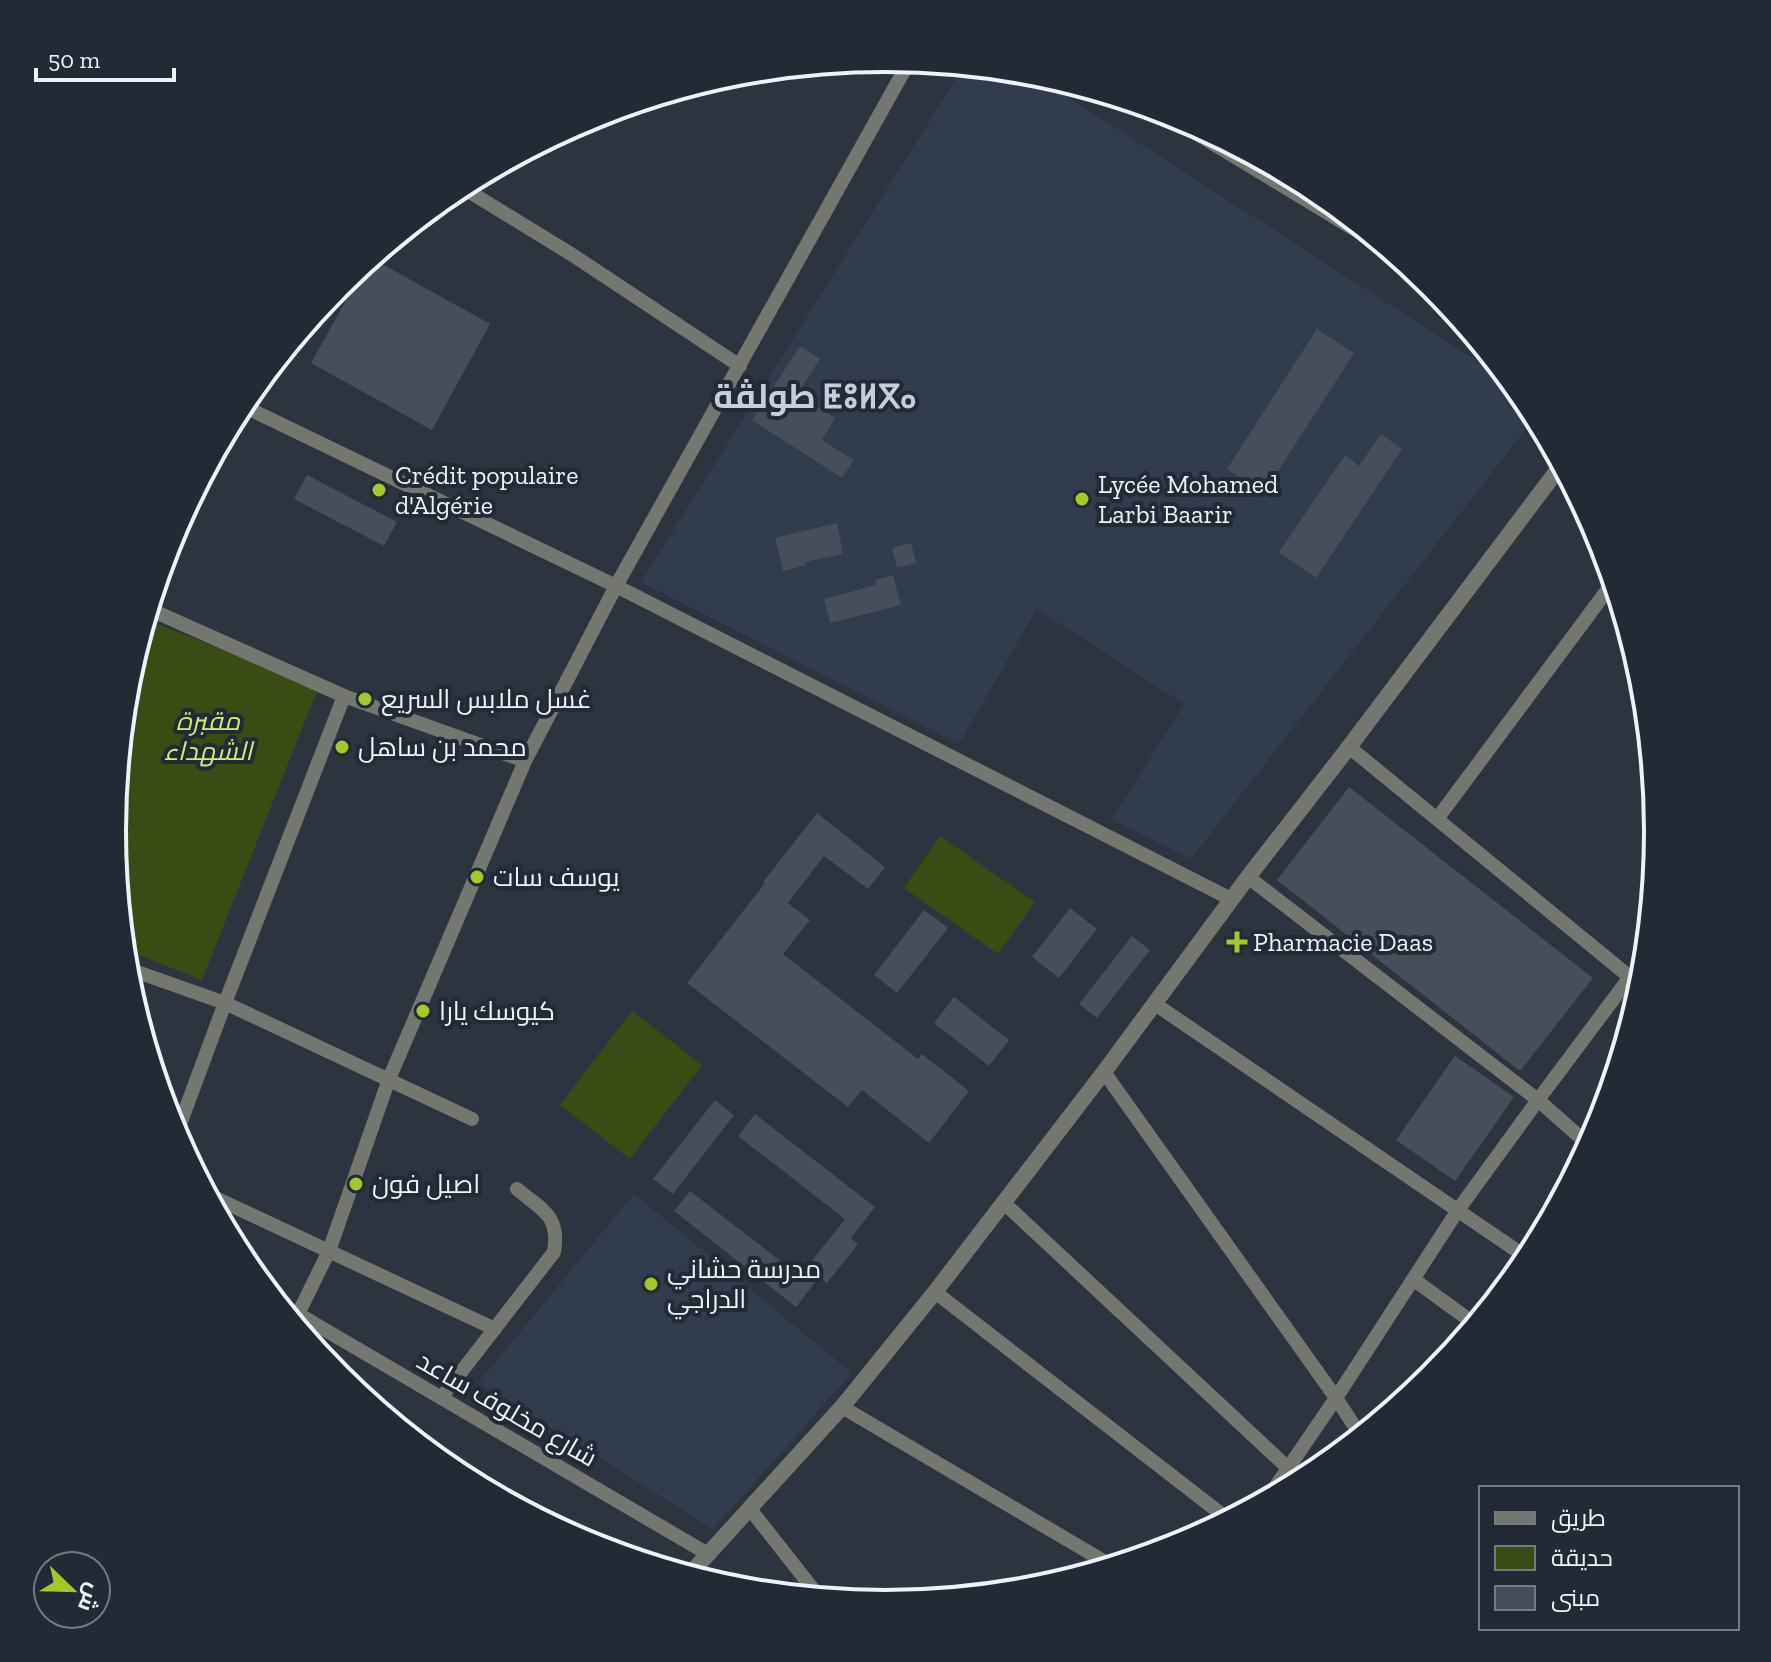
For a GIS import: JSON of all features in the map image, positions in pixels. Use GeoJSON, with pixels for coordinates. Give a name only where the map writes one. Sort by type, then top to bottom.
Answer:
{"type":"FeatureCollection","features":[{"type":"Feature","properties":{"kind":"street"},"geometry":{"type":"LineString","coordinates":[[299,1312],[329,1251],[389,1079],[525,761],[616,586],[903,73]]}},
{"type":"Feature","properties":{"kind":"street"},"geometry":{"type":"LineString","coordinates":[[473,194],[571,254],[740,366]]}},
{"type":"Feature","properties":{"kind":"street"},"geometry":{"type":"LineString","coordinates":[[253,411],[616,586],[1231,899]]}},
{"type":"Feature","properties":{"kind":"street"},"geometry":{"type":"LineString","coordinates":[[697,1566],[842,1407],[935,1292],[1555,474]]}},
{"type":"Feature","properties":{"kind":"street"},"geometry":{"type":"LineString","coordinates":[[1437,819],[1606,592]]}},
{"type":"Feature","properties":{"kind":"street"},"geometry":{"type":"LineString","coordinates":[[159,613],[344,696],[525,761]]}},
{"type":"Feature","properties":{"kind":"street"},"geometry":{"type":"LineString","coordinates":[[183,1117],[344,696]]}},
{"type":"Feature","properties":{"kind":"street"},"geometry":{"type":"LineString","coordinates":[[1349,747],[1630,977]]}},
{"type":"Feature","properties":{"kind":"street"},"geometry":{"type":"LineString","coordinates":[[1248,877],[1538,1100],[1580,1137]]}},
{"type":"Feature","properties":{"kind":"street"},"geometry":{"type":"LineString","coordinates":[[140,974],[225,1003],[472,1119]]}},
{"type":"Feature","properties":{"kind":"street"},"geometry":{"type":"LineString","coordinates":[[1281,1478],[1458,1210],[1538,1100],[1627,993]]}},
{"type":"Feature","properties":{"kind":"street"},"geometry":{"type":"LineString","coordinates":[[1155,1004],[1518,1251]]}},
{"type":"Feature","properties":{"kind":"street"},"geometry":{"type":"LineString","coordinates":[[1104,1072],[1355,1427]]}},
{"type":"Feature","properties":{"kind":"street"},"geometry":{"type":"LineString","coordinates":[[441,1398],[554,1252],[557,1235],[552,1218],[517,1189]]}},
{"type":"Feature","properties":{"kind":"street"},"geometry":{"type":"LineString","coordinates":[[224,1202],[495,1329]]}},
{"type":"Feature","properties":{"kind":"street"},"geometry":{"type":"LineString","coordinates":[[1003,1202],[1288,1468]]}},
{"type":"Feature","properties":{"kind":"street"},"geometry":{"type":"LineString","coordinates":[[1413,1279],[1467,1318]]}},
{"type":"Feature","properties":{"kind":"street"},"geometry":{"type":"LineString","coordinates":[[935,1292],[1220,1513]]}},
{"type":"Feature","properties":{"kind":"street","name":"شارع مخلوف ساعد"},"geometry":{"type":"LineString","coordinates":[[303,1317],[708,1554]]}},
{"type":"Feature","properties":{"kind":"street"},"geometry":{"type":"LineString","coordinates":[[842,1407],[1100,1559]]}},
{"type":"Feature","properties":{"kind":"street"},"geometry":{"type":"LineString","coordinates":[[750,1509],[811,1586]]}},
{"type":"Feature","properties":{"kind":"shaded area","name":"Lycée Mohamed Larbi Baarir"},"geometry":{"type":"Polygon","coordinates":[[[958,76],[1062,93],[1486,367],[1528,427],[1191,859],[1112,819],[1184,704],[1037,609],[959,744],[641,582],[958,76]]]}},
{"type":"Feature","properties":{"kind":"shaded area","name":"مدرسة حشاني الدراجي"},"geometry":{"type":"Polygon","coordinates":[[[634,1194],[852,1373],[713,1529],[479,1382],[634,1194]]]}},
{"type":"Feature","properties":{"kind":"green space","name":"مقبرة الشهداء"},"geometry":{"type":"Polygon","coordinates":[[[156,624],[319,686],[202,980],[137,954],[133,930],[126,831],[128,781],[141,683],[156,624]]]}},
{"type":"Feature","properties":{"kind":"green space"},"geometry":{"type":"Polygon","coordinates":[[[940,836],[1035,902],[998,954],[904,888],[940,836]]]}},
{"type":"Feature","properties":{"kind":"green space"},"geometry":{"type":"Polygon","coordinates":[[[632,1011],[702,1065],[630,1159],[560,1105],[632,1011]]]}},
{"type":"Feature","properties":{"kind":"building"},"geometry":{"type":"Polygon","coordinates":[[[381,264],[490,324],[432,430],[311,363],[350,293],[381,264]]]}},
{"type":"Feature","properties":{"kind":"building"},"geometry":{"type":"Polygon","coordinates":[[[1317,329],[1354,353],[1264,493],[1227,469],[1317,329]]]}},
{"type":"Feature","properties":{"kind":"building"},"geometry":{"type":"Polygon","coordinates":[[[800,346],[820,359],[797,394],[835,418],[822,440],[854,460],[842,478],[752,420],[800,346]]]}},
{"type":"Feature","properties":{"kind":"building"},"geometry":{"type":"Polygon","coordinates":[[[1381,434],[1402,449],[1316,578],[1279,552],[1345,455],[1359,466],[1381,434]]]}},
{"type":"Feature","properties":{"kind":"building"},"geometry":{"type":"Polygon","coordinates":[[[307,475],[397,522],[384,546],[294,499],[307,475]]]}},
{"type":"Feature","properties":{"kind":"building"},"geometry":{"type":"Polygon","coordinates":[[[837,523],[843,554],[805,562],[806,565],[783,571],[775,538],[837,523]]]}},
{"type":"Feature","properties":{"kind":"building"},"geometry":{"type":"Polygon","coordinates":[[[911,543],[916,563],[897,568],[892,548],[911,543]]]}},
{"type":"Feature","properties":{"kind":"building"},"geometry":{"type":"Polygon","coordinates":[[[893,575],[901,605],[830,623],[824,599],[876,585],[875,580],[893,575]]]}},
{"type":"Feature","properties":{"kind":"building"},"geometry":{"type":"Polygon","coordinates":[[[1349,787],[1593,978],[1520,1071],[1277,880],[1349,787]]]}},
{"type":"Feature","properties":{"kind":"building"},"geometry":{"type":"Polygon","coordinates":[[[817,813],[885,867],[868,889],[824,856],[788,903],[810,920],[783,954],[918,1059],[922,1054],[969,1091],[929,1143],[862,1090],[848,1107],[687,983],[817,813]]]}},
{"type":"Feature","properties":{"kind":"building"},"geometry":{"type":"Polygon","coordinates":[[[1070,908],[1097,929],[1059,978],[1032,957],[1070,908]]]}},
{"type":"Feature","properties":{"kind":"building"},"geometry":{"type":"Polygon","coordinates":[[[924,910],[948,928],[897,993],[874,975],[924,910]]]}},
{"type":"Feature","properties":{"kind":"building"},"geometry":{"type":"Polygon","coordinates":[[[1132,936],[1150,950],[1097,1018],[1079,1004],[1132,936]]]}},
{"type":"Feature","properties":{"kind":"building"},"geometry":{"type":"Polygon","coordinates":[[[954,997],[1009,1040],[989,1066],[934,1023],[954,997]]]}},
{"type":"Feature","properties":{"kind":"building"},"geometry":{"type":"Polygon","coordinates":[[[1455,1056],[1514,1097],[1455,1181],[1396,1140],[1455,1056]]]}},
{"type":"Feature","properties":{"kind":"building"},"geometry":{"type":"Polygon","coordinates":[[[715,1100],[734,1115],[673,1194],[653,1179],[715,1100]]]}},
{"type":"Feature","properties":{"kind":"building"},"geometry":{"type":"Polygon","coordinates":[[[755,1114],[875,1207],[851,1238],[858,1244],[827,1283],[819,1277],[796,1307],[674,1211],[690,1191],[800,1276],[845,1219],[738,1136],[755,1114]]]}},
{"type":"Feature","properties":{"kind":"place","name":"Crédit populaire d'Algérie"},"geometry":{"type":"Point","coordinates":[379,490]}},
{"type":"Feature","properties":{"kind":"place","name":"Lycée Mohamed Larbi Baarir"},"geometry":{"type":"Point","coordinates":[1082,499]}},
{"type":"Feature","properties":{"kind":"place","name":"غسل ملابس السريع"},"geometry":{"type":"Point","coordinates":[365,699]}},
{"type":"Feature","properties":{"kind":"place","name":"محمد بن ساهل"},"geometry":{"type":"Point","coordinates":[342,747]}},
{"type":"Feature","properties":{"kind":"place","name":"يوسف سات"},"geometry":{"type":"Point","coordinates":[477,877]}},
{"type":"Feature","properties":{"kind":"place","name":"Pharmacie Daas"},"geometry":{"type":"Point","coordinates":[1237,942]}},
{"type":"Feature","properties":{"kind":"place","name":"كيوسك يارا"},"geometry":{"type":"Point","coordinates":[423,1011]}},
{"type":"Feature","properties":{"kind":"place","name":"اصيل فون"},"geometry":{"type":"Point","coordinates":[356,1184]}},
{"type":"Feature","properties":{"kind":"place","name":"مدرسة حشاني الدراجي"},"geometry":{"type":"Point","coordinates":[651,1284]}},
{"type":"Feature","properties":{"kind":"district","name":"طولڤة ⵟⵓⵍⴳⴰ"},"geometry":{"type":"Point","coordinates":[815,396]}}]}
